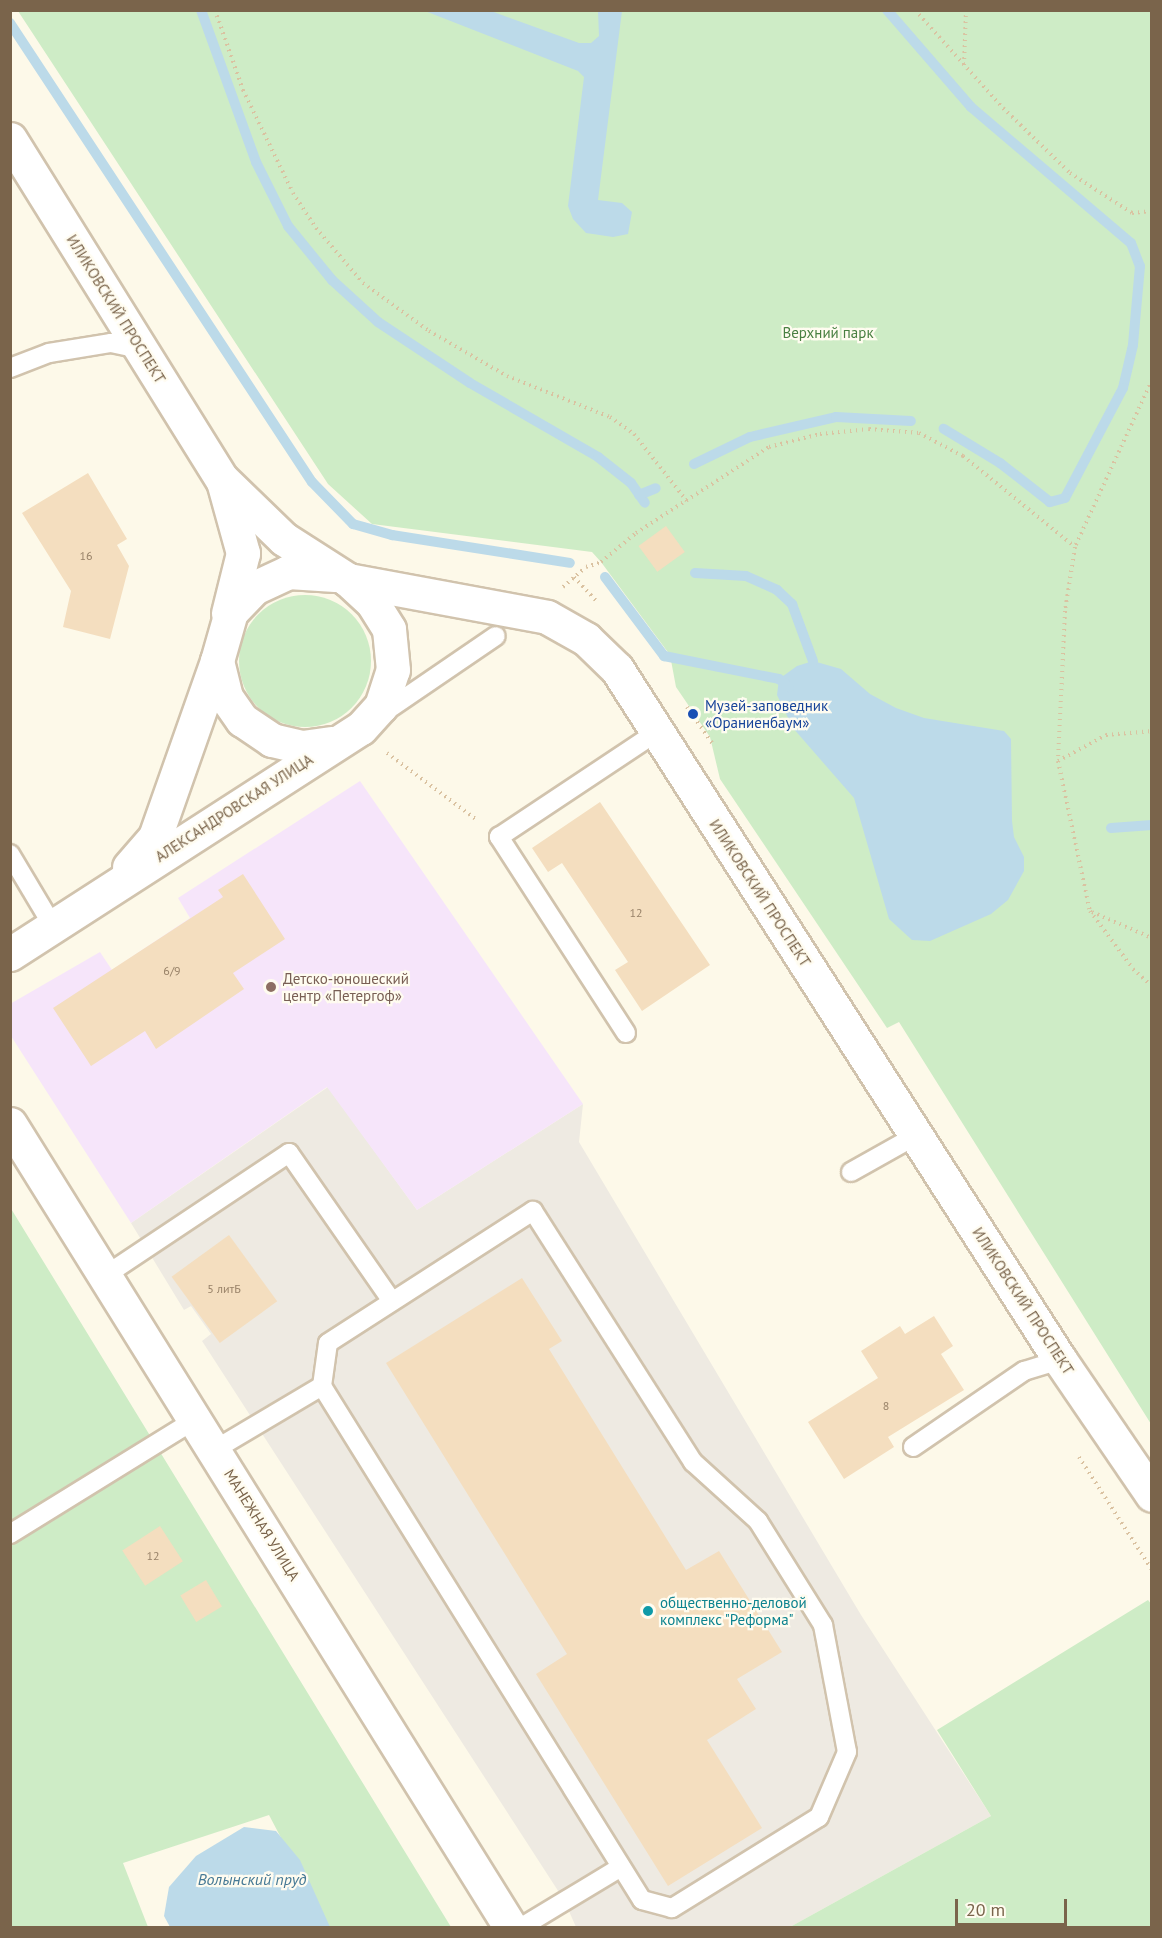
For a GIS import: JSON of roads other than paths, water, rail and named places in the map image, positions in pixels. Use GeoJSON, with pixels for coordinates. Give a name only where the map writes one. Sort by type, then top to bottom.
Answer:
{"type":"FeatureCollection","features":[{"type":"Feature","properties":{"kind":"main road","name":"ИЛИКОВСКИЙ ПРОСПЕКТ"},"geometry":{"type":"LineString","coordinates":[[10,139],[222,479],[284,539],[341,578],[547,617],[586,639],[617,669],[1060,1360],[1152,1496]]}},
{"type":"Feature","properties":{"kind":"main road","name":"ИЛИКОВСКИЙ ПРОСПЕКТ"},"geometry":{"type":"LineString","coordinates":[[217,656],[243,552],[222,479]]}},
{"type":"Feature","properties":{"kind":"main road"},"geometry":{"type":"LineString","coordinates":[[331,743],[302,747],[272,740],[242,720],[226,697],[217,656],[231,612],[254,588],[288,572],[341,578],[373,603],[389,629],[394,647],[393,670],[371,738]]}},
{"type":"Feature","properties":{"kind":"main road","name":"АЛЕКСАНДРОВСКАЯ УЛИЦА"},"geometry":{"type":"LineString","coordinates":[[108,891],[155,837],[217,656]]}},
{"type":"Feature","properties":{"kind":"main road","name":"АЛЕКСАНДРОВСКАЯ УЛИЦА"},"geometry":{"type":"LineString","coordinates":[[10,954],[331,743],[371,738]]}},
{"type":"Feature","properties":{"kind":"main road","name":"МАНЕЖНАЯ УЛИЦА"},"geometry":{"type":"LineString","coordinates":[[10,1124],[216,1449],[511,1928]]}},
{"type":"Feature","properties":{"kind":"lane"},"geometry":{"type":"LineString","coordinates":[[10,368],[49,353],[111,343],[140,349]]}},
{"type":"Feature","properties":{"kind":"lane"},"geometry":{"type":"LineString","coordinates":[[371,738],[496,636]]}},
{"type":"Feature","properties":{"kind":"lane"},"geometry":{"type":"LineString","coordinates":[[626,1033],[500,837],[657,732]]}},
{"type":"Feature","properties":{"kind":"lane"},"geometry":{"type":"LineString","coordinates":[[10,854],[53,926]]}},
{"type":"Feature","properties":{"kind":"lane"},"geometry":{"type":"LineString","coordinates":[[851,1172],[917,1135]]}},
{"type":"Feature","properties":{"kind":"lane"},"geometry":{"type":"LineString","coordinates":[[106,1275],[289,1153],[392,1301]]}},
{"type":"Feature","properties":{"kind":"lane"},"geometry":{"type":"LineString","coordinates":[[532,1211],[693,1462],[758,1521],[823,1625],[847,1752],[819,1817],[672,1908],[642,1900],[322,1386],[328,1343],[392,1301],[532,1211]]}},
{"type":"Feature","properties":{"kind":"lane"},"geometry":{"type":"LineString","coordinates":[[914,1446],[1024,1371],[1060,1360]]}},
{"type":"Feature","properties":{"kind":"lane"},"geometry":{"type":"LineString","coordinates":[[216,1449],[322,1386]]}},
{"type":"Feature","properties":{"kind":"lane"},"geometry":{"type":"LineString","coordinates":[[10,1534],[196,1419]]}},
{"type":"Feature","properties":{"kind":"lane"},"geometry":{"type":"LineString","coordinates":[[520,1928],[621,1867]]}},
{"type":"Feature","properties":{"kind":"water"},"geometry":{"type":"Polygon","coordinates":[[[425,11],[491,11],[579,43],[591,43],[599,36],[598,11],[622,11],[598,200],[622,203],[632,212],[628,234],[613,237],[586,233],[573,219],[568,206],[584,77],[578,71],[425,11]]]}},
{"type":"Feature","properties":{"kind":"water"},"geometry":{"type":"Polygon","coordinates":[[[813,661],[841,669],[870,694],[896,708],[924,718],[1004,731],[1011,739],[1012,821],[1014,837],[1024,857],[1024,871],[1008,900],[991,914],[930,941],[912,940],[889,919],[854,798],[793,728],[777,695],[779,679],[797,666],[813,661]]]}},
{"type":"Feature","properties":{"kind":"water","name":"Волынский пруд"},"geometry":{"type":"Polygon","coordinates":[[[244,1827],[276,1831],[300,1860],[330,1927],[170,1927],[164,1916],[169,1887],[196,1856],[244,1827]]]}},
{"type":"Feature","properties":{"kind":"waterway"},"geometry":{"type":"LineString","coordinates":[[201,10],[256,162],[288,226],[332,280],[378,322],[470,383],[598,457],[631,483],[645,503]]}},
{"type":"Feature","properties":{"kind":"waterway"},"geometry":{"type":"LineString","coordinates":[[887,10],[971,107],[1131,243],[1140,266],[1133,345],[1123,388],[1065,498],[1050,502],[1000,463],[944,429]]}},
{"type":"Feature","properties":{"kind":"waterway"},"geometry":{"type":"LineString","coordinates":[[10,23],[312,482],[353,524],[392,535],[570,563]]}},
{"type":"Feature","properties":{"kind":"waterway"},"geometry":{"type":"LineString","coordinates":[[694,464],[750,437],[836,417],[911,421]]}},
{"type":"Feature","properties":{"kind":"waterway"},"geometry":{"type":"LineString","coordinates":[[639,495],[656,488]]}},
{"type":"Feature","properties":{"kind":"waterway"},"geometry":{"type":"LineString","coordinates":[[695,573],[746,576],[777,590],[792,604],[813,661]]}},
{"type":"Feature","properties":{"kind":"waterway"},"geometry":{"type":"LineString","coordinates":[[605,577],[664,656],[779,679],[789,687]]}},
{"type":"Feature","properties":{"kind":"waterway"},"geometry":{"type":"LineString","coordinates":[[1111,828],[1152,825]]}},
{"type":"Feature","properties":{"kind":"place","name":"Музей-заповедник «Ораниенбаум»"},"geometry":{"type":"Point","coordinates":[693,714]}},
{"type":"Feature","properties":{"kind":"place","name":"Детско-юношеский центр «Петергоф»"},"geometry":{"type":"Point","coordinates":[271,987]}},
{"type":"Feature","properties":{"kind":"place","name":"oбщеcтвенно-деловoй кoмплeкc \"Peфoрма\""},"geometry":{"type":"Point","coordinates":[648,1611]}},
{"type":"Feature","properties":{"kind":"park label","name":"Верхний парк"},"geometry":{"type":"Point","coordinates":[828,333]}}]}
